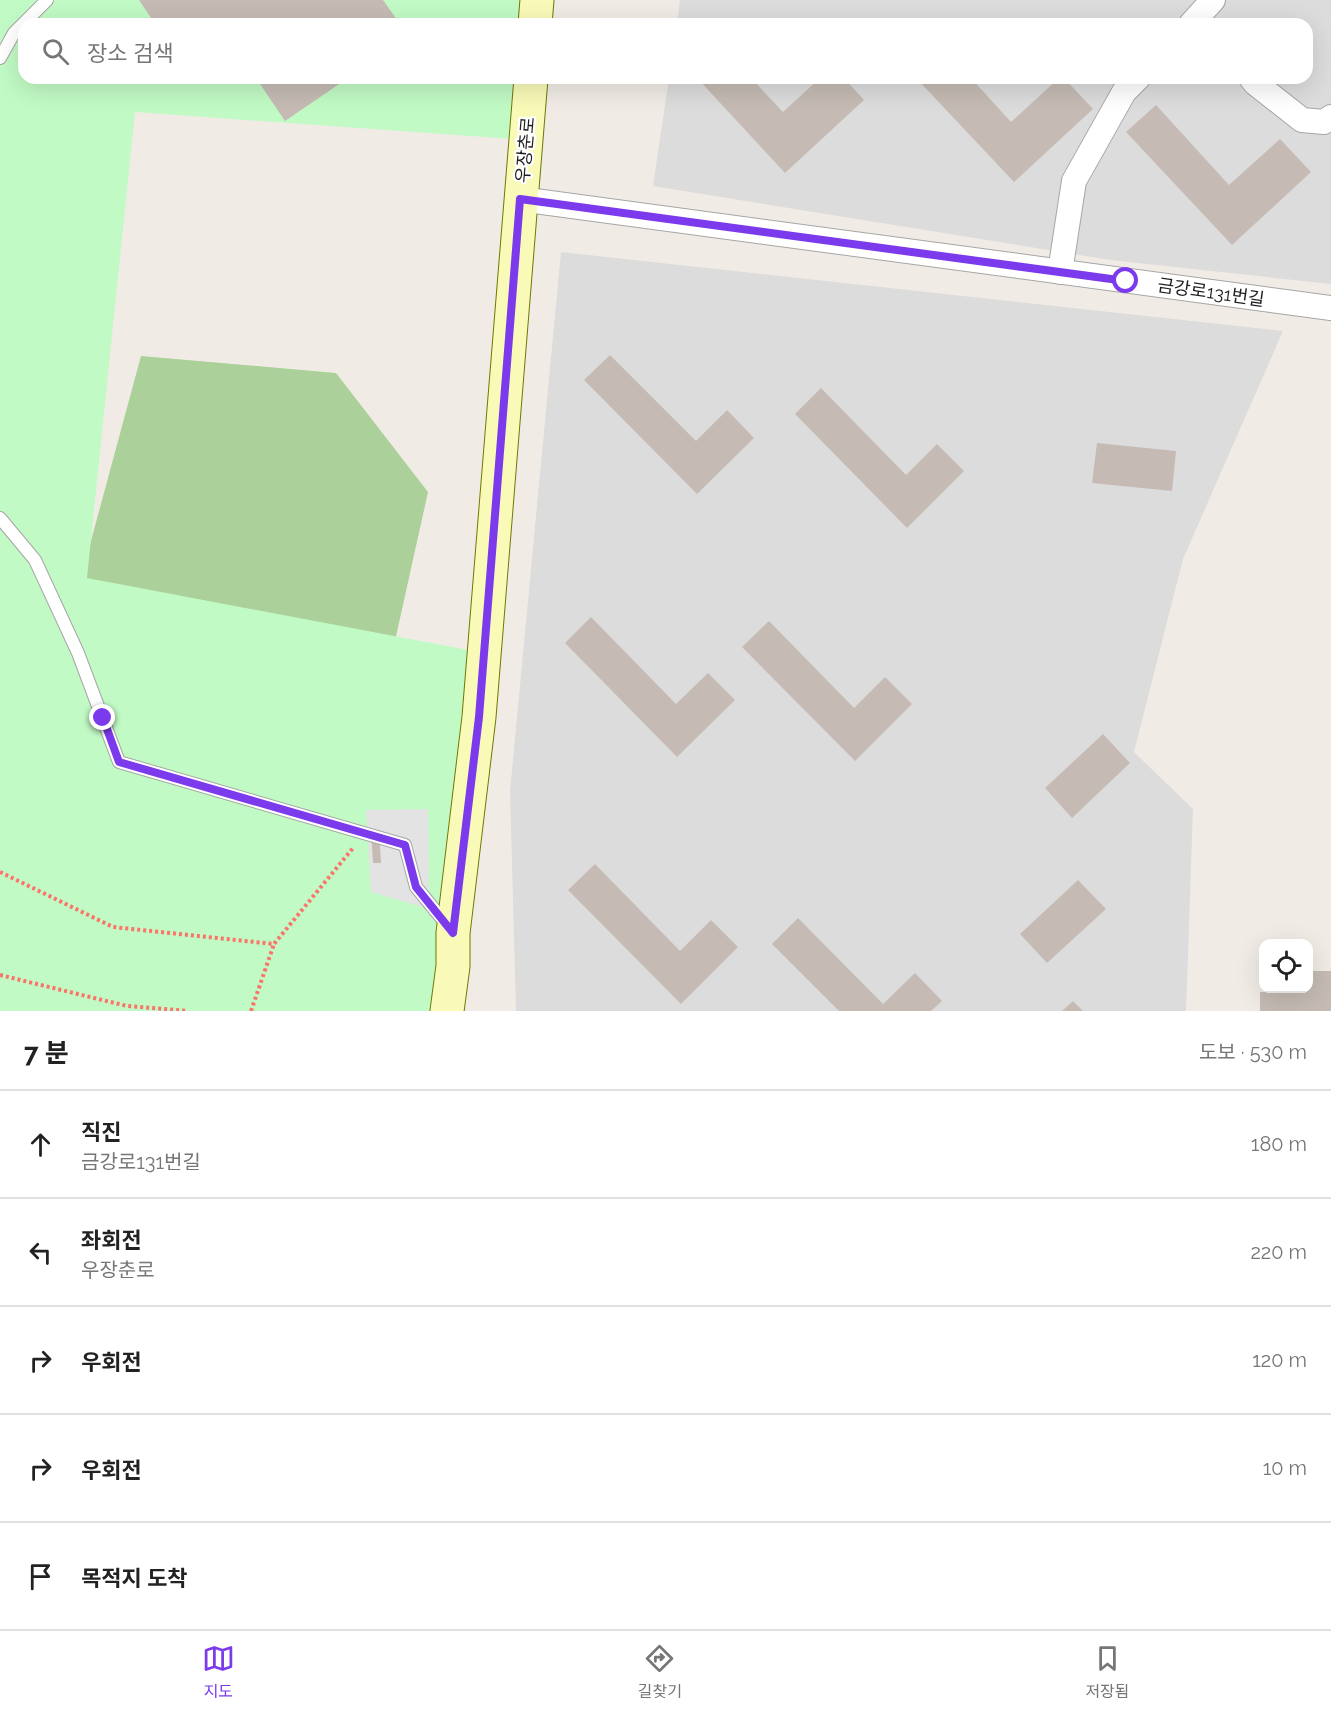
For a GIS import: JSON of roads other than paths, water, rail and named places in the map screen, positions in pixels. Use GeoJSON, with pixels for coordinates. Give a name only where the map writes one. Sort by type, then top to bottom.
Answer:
{"type":"FeatureCollection","features":[{"type":"Feature","properties":{"kind":"main road"},"geometry":{"type":"LineString","coordinates":[[536,18],[537,0]]}},
{"type":"Feature","properties":{"kind":"main road","name":"우장춘로"},"geometry":{"type":"LineString","coordinates":[[447,1011],[453,966],[453,933],[479,717],[530,84]]}},
{"type":"Feature","properties":{"kind":"street"},"geometry":{"type":"LineString","coordinates":[[1060,272],[1074,181],[1124,92],[1132,84]]}},
{"type":"Feature","properties":{"kind":"street"},"geometry":{"type":"LineString","coordinates":[[1256,84],[1302,120],[1324,122],[1331,117]]}},
{"type":"Feature","properties":{"kind":"street","name":"금강로131번길"},"geometry":{"type":"LineString","coordinates":[[520,199],[1331,308]]}},
{"type":"Feature","properties":{"kind":"lane"},"geometry":{"type":"LineString","coordinates":[[29,18],[47,0]]}},
{"type":"Feature","properties":{"kind":"lane"},"geometry":{"type":"LineString","coordinates":[[0,58],[18,29]]}},
{"type":"Feature","properties":{"kind":"lane"},"geometry":{"type":"LineString","coordinates":[[0,518],[35,560],[78,653],[119,762],[405,845],[416,887],[453,933]]}}]}
